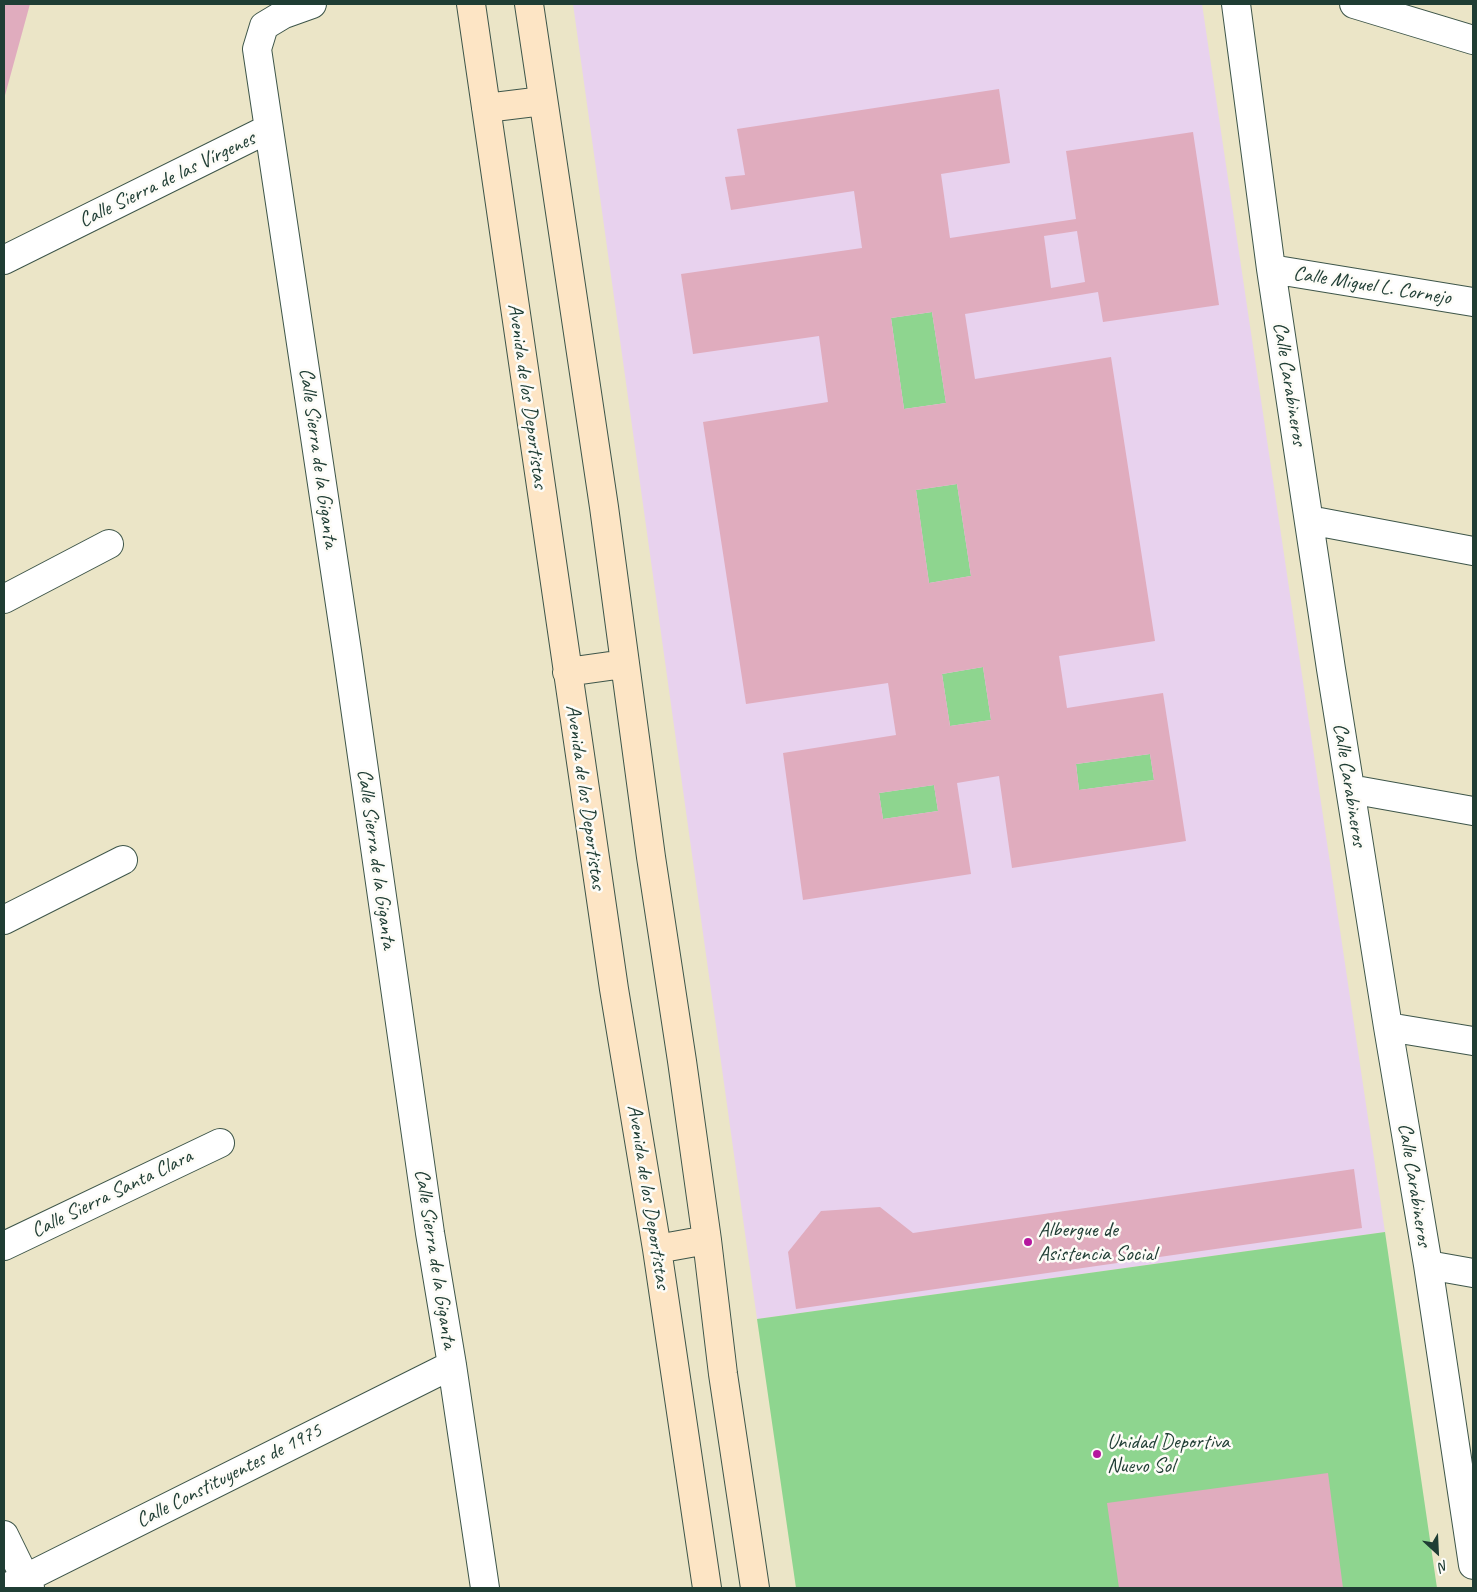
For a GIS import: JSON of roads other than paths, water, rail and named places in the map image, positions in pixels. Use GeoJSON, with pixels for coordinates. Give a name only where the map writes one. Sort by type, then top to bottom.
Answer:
{"type":"FeatureCollection","features":[{"type":"Feature","properties":{"kind":"street","name":"Calle Sierra de las Vírgenes"},"geometry":{"type":"LineString","coordinates":[[4,260],[268,129],[257,49],[264,26],[284,14],[312,4]]}},
{"type":"Feature","properties":{"kind":"street","name":"Avenida de los Deportistas"},"geometry":{"type":"LineString","coordinates":[[471,4],[614,989],[657,1249],[707,1588]]}},
{"type":"Feature","properties":{"kind":"street"},"geometry":{"type":"LineString","coordinates":[[529,4],[604,507],[624,664],[755,1588]]}},
{"type":"Feature","properties":{"kind":"street","name":"Calle Carabineros"},"geometry":{"type":"LineString","coordinates":[[1236,4],[1309,520],[1388,1027],[1468,1502],[1473,1565]]}},
{"type":"Feature","properties":{"kind":"street"},"geometry":{"type":"LineString","coordinates":[[1354,4],[1473,40]]}},
{"type":"Feature","properties":{"kind":"street"},"geometry":{"type":"LineString","coordinates":[[486,108],[543,100]]}},
{"type":"Feature","properties":{"kind":"street","name":"Calle Sierra de la Giganta"},"geometry":{"type":"LineString","coordinates":[[268,129],[347,651],[427,1214],[452,1364],[485,1588]]}},
{"type":"Feature","properties":{"kind":"street","name":"Calle Miguel L. Cornejo"},"geometry":{"type":"LineString","coordinates":[[1272,269],[1473,302]]}},
{"type":"Feature","properties":{"kind":"street"},"geometry":{"type":"LineString","coordinates":[[1309,520],[1473,550]]}},
{"type":"Feature","properties":{"kind":"street"},"geometry":{"type":"LineString","coordinates":[[4,599],[109,544]]}},
{"type":"Feature","properties":{"kind":"street"},"geometry":{"type":"LineString","coordinates":[[567,672],[624,664]]}},
{"type":"Feature","properties":{"kind":"street"},"geometry":{"type":"LineString","coordinates":[[1350,789],[1473,810]]}},
{"type":"Feature","properties":{"kind":"street"},"geometry":{"type":"LineString","coordinates":[[4,920],[123,860]]}},
{"type":"Feature","properties":{"kind":"street"},"geometry":{"type":"LineString","coordinates":[[1388,1027],[1473,1041]]}},
{"type":"Feature","properties":{"kind":"street","name":"Calle Sierra Santa Clara"},"geometry":{"type":"LineString","coordinates":[[4,1246],[220,1143]]}},
{"type":"Feature","properties":{"kind":"street"},"geometry":{"type":"LineString","coordinates":[[657,1249],[707,1240]]}},
{"type":"Feature","properties":{"kind":"street"},"geometry":{"type":"LineString","coordinates":[[1428,1265],[1473,1273]]}},
{"type":"Feature","properties":{"kind":"street","name":"Calle Constituyentes de 1975"},"geometry":{"type":"LineString","coordinates":[[20,1585],[452,1364]]}},
{"type":"Feature","properties":{"kind":"street"},"geometry":{"type":"LineString","coordinates":[[4,1535],[20,1585]]}},
{"type":"Feature","properties":{"kind":"place","name":"Albergue de Asistencia Social"},"geometry":{"type":"Point","coordinates":[1028,1242]}},
{"type":"Feature","properties":{"kind":"place","name":"Unidad Deportiva Nuevo Sol"},"geometry":{"type":"Point","coordinates":[1097,1454]}}]}
